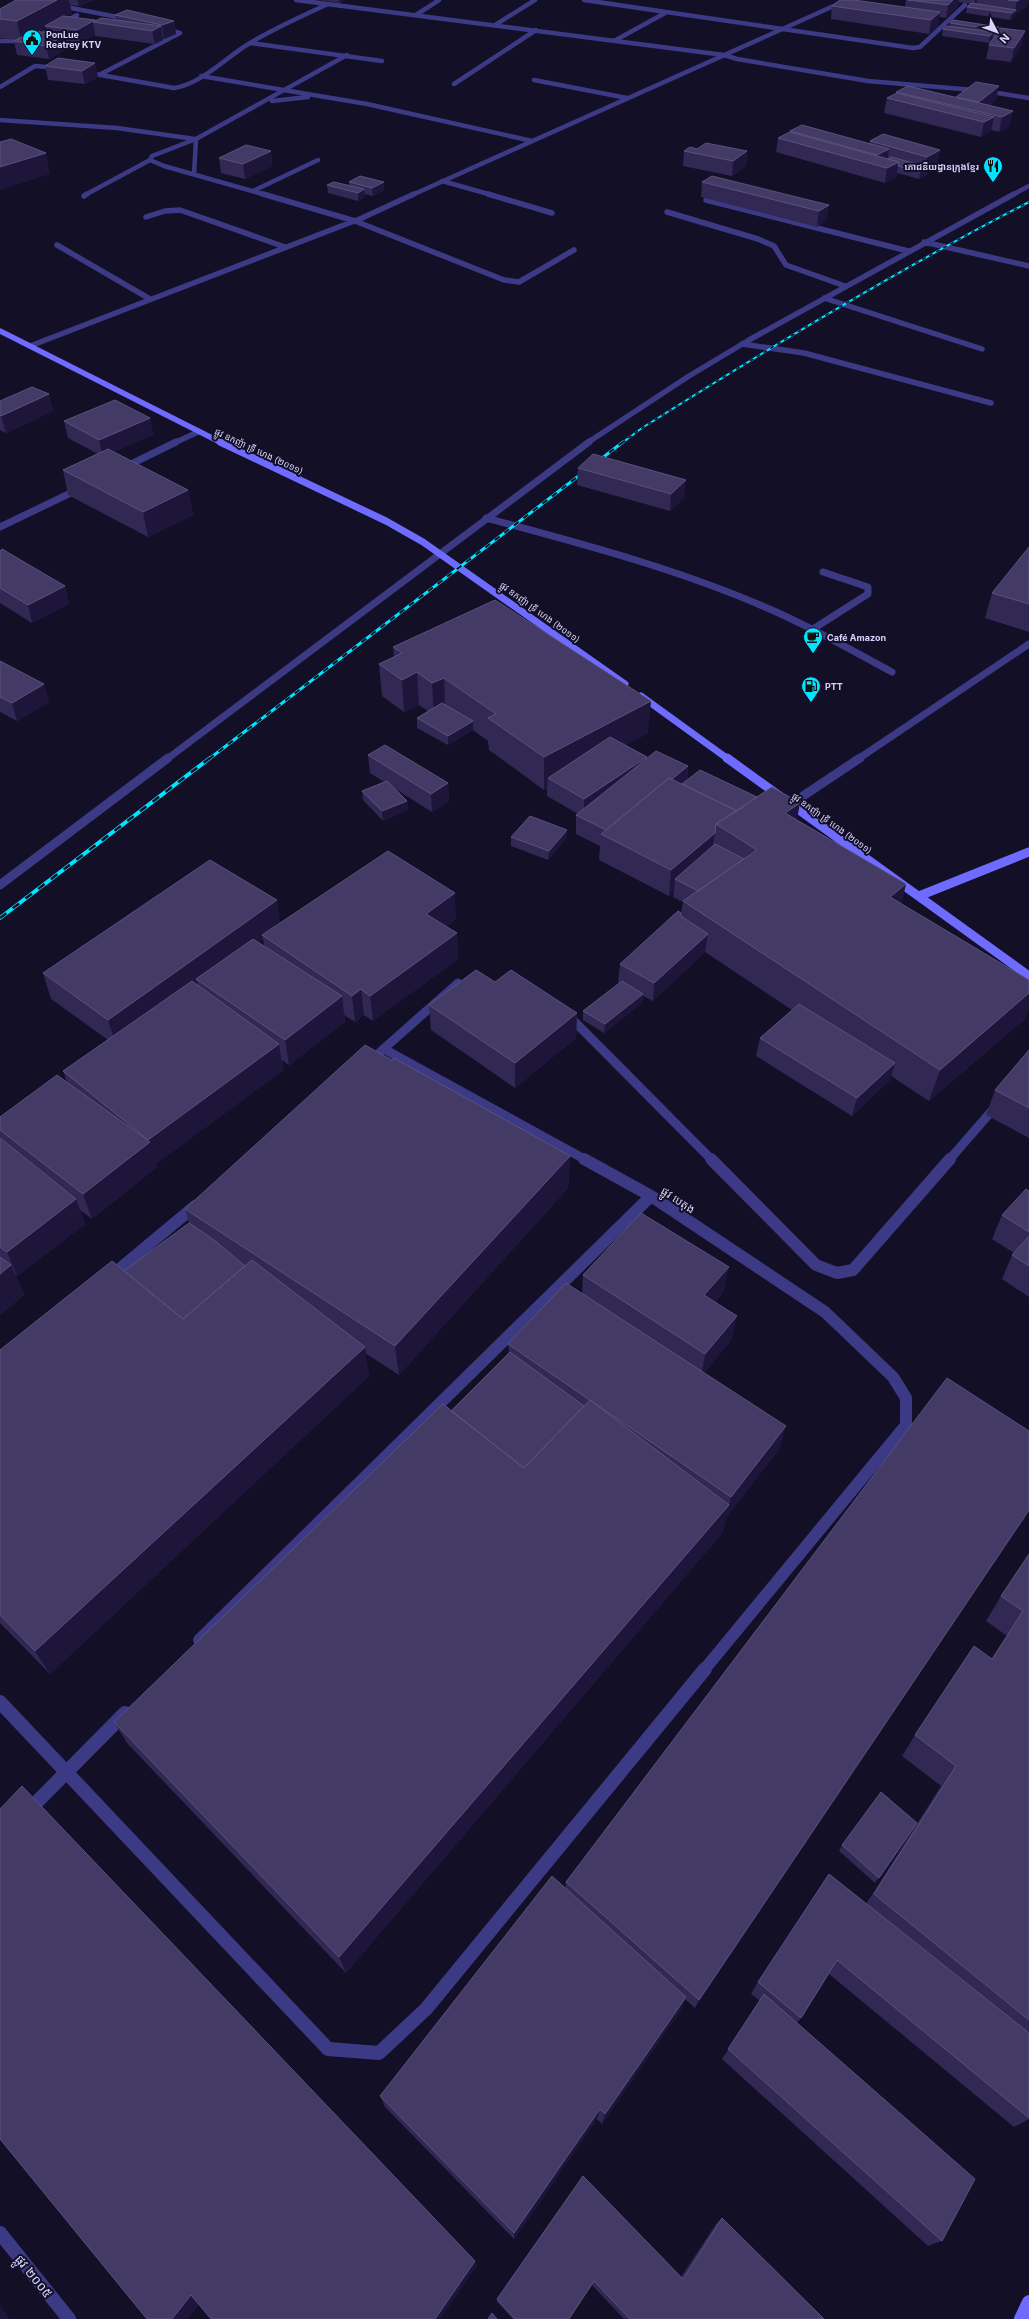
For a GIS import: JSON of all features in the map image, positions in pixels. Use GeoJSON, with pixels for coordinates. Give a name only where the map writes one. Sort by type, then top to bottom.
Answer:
{"type":"FeatureCollection","features":[{"type":"Feature","properties":{"kind":"main road","name":"ផ្លូវ ឧកញ៉ា ទ្រី ហេង (២០១១)"},"geometry":{"type":"LineString","coordinates":[[0,330],[198,432],[386,521],[441,553],[1029,976]]}},
{"type":"Feature","properties":{"kind":"main road"},"geometry":{"type":"LineString","coordinates":[[919,896],[1029,852]]}},
{"type":"Feature","properties":{"kind":"main road"},"geometry":{"type":"LineString","coordinates":[[1021,2319],[1029,2302]]}},
{"type":"Feature","properties":{"kind":"street"},"geometry":{"type":"LineString","coordinates":[[30,0],[132,20]]}},
{"type":"Feature","properties":{"kind":"street"},"geometry":{"type":"LineString","coordinates":[[296,0],[724,55],[737,59],[872,81],[912,86],[986,90],[1029,98]]}},
{"type":"Feature","properties":{"kind":"street"},"geometry":{"type":"LineString","coordinates":[[416,15],[439,0]]}},
{"type":"Feature","properties":{"kind":"street"},"geometry":{"type":"LineString","coordinates":[[495,25],[535,0]]}},
{"type":"Feature","properties":{"kind":"street"},"geometry":{"type":"LineString","coordinates":[[584,0],[665,13],[917,48],[965,5]]}},
{"type":"Feature","properties":{"kind":"street"},"geometry":{"type":"LineString","coordinates":[[612,4],[621,0]]}},
{"type":"Feature","properties":{"kind":"street"},"geometry":{"type":"LineString","coordinates":[[30,346],[355,220],[847,0]]}},
{"type":"Feature","properties":{"kind":"street"},"geometry":{"type":"LineString","coordinates":[[79,71],[174,88],[187,86],[250,43],[286,23],[328,4]]}},
{"type":"Feature","properties":{"kind":"street"},"geometry":{"type":"LineString","coordinates":[[614,41],[665,13]]}},
{"type":"Feature","properties":{"kind":"street"},"geometry":{"type":"LineString","coordinates":[[0,41],[29,41],[77,15]]}},
{"type":"Feature","properties":{"kind":"street"},"geometry":{"type":"LineString","coordinates":[[99,75],[180,32],[160,27]]}},
{"type":"Feature","properties":{"kind":"street"},"geometry":{"type":"LineString","coordinates":[[454,84],[536,30]]}},
{"type":"Feature","properties":{"kind":"street"},"geometry":{"type":"LineString","coordinates":[[250,43],[347,55],[382,61]]}},
{"type":"Feature","properties":{"kind":"street"},"geometry":{"type":"LineString","coordinates":[[84,196],[150,160],[152,156],[196,139],[347,55]]}},
{"type":"Feature","properties":{"kind":"street"},"geometry":{"type":"LineString","coordinates":[[0,87],[35,66],[66,69]]}},
{"type":"Feature","properties":{"kind":"street"},"geometry":{"type":"LineString","coordinates":[[200,76],[328,96],[451,120],[532,141]]}},
{"type":"Feature","properties":{"kind":"street"},"geometry":{"type":"LineString","coordinates":[[534,80],[627,98]]}},
{"type":"Feature","properties":{"kind":"street"},"geometry":{"type":"LineString","coordinates":[[259,105],[290,98],[328,96]]}},
{"type":"Feature","properties":{"kind":"street"},"geometry":{"type":"LineString","coordinates":[[0,120],[117,128],[196,139]]}},
{"type":"Feature","properties":{"kind":"street"},"geometry":{"type":"LineString","coordinates":[[194,174],[196,139]]}},
{"type":"Feature","properties":{"kind":"street"},"geometry":{"type":"LineString","coordinates":[[150,160],[355,220],[504,280],[519,282],[574,250]]}},
{"type":"Feature","properties":{"kind":"street"},"geometry":{"type":"LineString","coordinates":[[253,191],[318,160]]}},
{"type":"Feature","properties":{"kind":"street"},"geometry":{"type":"LineString","coordinates":[[442,181],[552,213]]}},
{"type":"Feature","properties":{"kind":"street"},"geometry":{"type":"LineString","coordinates":[[0,885],[568,456],[689,376],[742,344],[924,242],[1029,186]]}},
{"type":"Feature","properties":{"kind":"street"},"geometry":{"type":"LineString","coordinates":[[706,200],[908,251]]}},
{"type":"Feature","properties":{"kind":"street"},"geometry":{"type":"LineString","coordinates":[[146,217],[166,211],[180,210],[285,247]]}},
{"type":"Feature","properties":{"kind":"street"},"geometry":{"type":"LineString","coordinates":[[667,212],[758,239],[774,246],[786,265],[845,286]]}},
{"type":"Feature","properties":{"kind":"street"},"geometry":{"type":"LineString","coordinates":[[924,242],[1029,266]]}},
{"type":"Feature","properties":{"kind":"street"},"geometry":{"type":"LineString","coordinates":[[57,245],[150,299]]}},
{"type":"Feature","properties":{"kind":"street"},"geometry":{"type":"LineString","coordinates":[[824,298],[982,349]]}},
{"type":"Feature","properties":{"kind":"street"},"geometry":{"type":"LineString","coordinates":[[742,344],[804,353],[991,403]]}},
{"type":"Feature","properties":{"kind":"street"},"geometry":{"type":"LineString","coordinates":[[113,473],[198,432]]}},
{"type":"Feature","properties":{"kind":"street"},"geometry":{"type":"LineString","coordinates":[[0,527],[85,486]]}},
{"type":"Feature","properties":{"kind":"street"},"geometry":{"type":"LineString","coordinates":[[486,518],[633,559],[746,600],[812,628],[892,672]]}},
{"type":"Feature","properties":{"kind":"street"},"geometry":{"type":"LineString","coordinates":[[812,628],[868,594],[868,587],[823,572]]}},
{"type":"Feature","properties":{"kind":"street"},"geometry":{"type":"LineString","coordinates":[[791,804],[1029,644]]}},
{"type":"Feature","properties":{"kind":"street"},"geometry":{"type":"LineString","coordinates":[[372,1059],[458,983]]}},
{"type":"Feature","properties":{"kind":"street"},"geometry":{"type":"LineString","coordinates":[[571,1018],[816,1265],[837,1273],[853,1270],[1003,1098]]}},
{"type":"Feature","properties":{"kind":"street","name":"ផ្លូវ បេតុង"},"geometry":{"type":"LineString","coordinates":[[66,1771],[328,2049],[379,2053],[426,2009],[906,1425],[906,1398],[893,1377],[825,1312],[651,1196],[384,1049]]}},
{"type":"Feature","properties":{"kind":"street"},"geometry":{"type":"LineString","coordinates":[[191,1648],[651,1196]]}},
{"type":"Feature","properties":{"kind":"street"},"geometry":{"type":"LineString","coordinates":[[104,1282],[201,1201]]}},
{"type":"Feature","properties":{"kind":"street"},"geometry":{"type":"LineString","coordinates":[[0,1702],[66,1771]]}},
{"type":"Feature","properties":{"kind":"street"},"geometry":{"type":"LineString","coordinates":[[17,1823],[66,1771],[134,1704]]}},
{"type":"Feature","properties":{"kind":"street","name":"ផ្លូវ ២០០៥"},"geometry":{"type":"LineString","coordinates":[[0,2233],[69,2319]]}},
{"type":"Feature","properties":{"kind":"building"},"geometry":{"type":"Polygon","coordinates":[[[16,0],[57,0],[17,21],[0,19],[0,9],[16,0]]]}},
{"type":"Feature","properties":{"kind":"building"},"geometry":{"type":"Polygon","coordinates":[[[840,0],[854,0],[940,12],[931,20],[832,6],[840,0]]]}},
{"type":"Feature","properties":{"kind":"building"},"geometry":{"type":"Polygon","coordinates":[[[908,0],[953,0],[948,5],[908,0]]]}},
{"type":"Feature","properties":{"kind":"building"},"geometry":{"type":"Polygon","coordinates":[[[971,3],[1016,10],[1012,13],[967,7],[971,3]]]}},
{"type":"Feature","properties":{"kind":"building"},"geometry":{"type":"Polygon","coordinates":[[[127,10],[174,21],[162,25],[115,15],[127,10]]]}},
{"type":"Feature","properties":{"kind":"building"},"geometry":{"type":"Polygon","coordinates":[[[63,16],[95,20],[77,30],[45,26],[63,16]]]}},
{"type":"Feature","properties":{"kind":"building"},"geometry":{"type":"Polygon","coordinates":[[[101,18],[161,26],[152,31],[93,22],[101,18]]]}},
{"type":"Feature","properties":{"kind":"building"},"geometry":{"type":"Polygon","coordinates":[[[953,20],[999,27],[996,30],[950,23],[953,20]]]}},
{"type":"Feature","properties":{"kind":"building"},"geometry":{"type":"Polygon","coordinates":[[[947,26],[993,32],[990,36],[943,29],[947,26]]]}},
{"type":"Feature","properties":{"kind":"building"},"geometry":{"type":"Polygon","coordinates":[[[1000,28],[1025,31],[1014,48],[989,45],[1000,28]]]}},
{"type":"Feature","properties":{"kind":"building"},"geometry":{"type":"Polygon","coordinates":[[[33,31],[65,35],[46,46],[14,41],[33,31]]]}},
{"type":"Feature","properties":{"kind":"building"},"geometry":{"type":"Polygon","coordinates":[[[58,58],[95,63],[82,71],[45,66],[58,58]]]}},
{"type":"Feature","properties":{"kind":"building"},"geometry":{"type":"Polygon","coordinates":[[[976,82],[999,86],[979,102],[956,97],[976,82]]]}},
{"type":"Feature","properties":{"kind":"building"},"geometry":{"type":"Polygon","coordinates":[[[908,86],[1013,111],[1002,117],[896,92],[908,86]]]}},
{"type":"Feature","properties":{"kind":"building"},"geometry":{"type":"Polygon","coordinates":[[[897,93],[994,117],[984,122],[887,98],[897,93]]]}},
{"type":"Feature","properties":{"kind":"building"},"geometry":{"type":"Polygon","coordinates":[[[802,125],[889,149],[877,155],[790,131],[802,125]]]}},
{"type":"Feature","properties":{"kind":"building"},"geometry":{"type":"Polygon","coordinates":[[[790,132],[899,162],[887,168],[778,138],[790,132]]]}},
{"type":"Feature","properties":{"kind":"building"},"geometry":{"type":"Polygon","coordinates":[[[883,134],[940,150],[927,157],[870,141],[883,134]]]}},
{"type":"Feature","properties":{"kind":"building"},"geometry":{"type":"Polygon","coordinates":[[[11,139],[46,153],[0,167],[0,142],[11,139]]]}},
{"type":"Feature","properties":{"kind":"building"},"geometry":{"type":"Polygon","coordinates":[[[706,143],[747,151],[733,161],[684,151],[690,147],[697,149],[706,143]]]}},
{"type":"Feature","properties":{"kind":"building"},"geometry":{"type":"Polygon","coordinates":[[[246,145],[271,151],[243,164],[219,158],[246,145]]]}},
{"type":"Feature","properties":{"kind":"building"},"geometry":{"type":"Polygon","coordinates":[[[891,157],[928,167],[920,172],[898,166],[899,162],[888,159],[891,157]]]}},
{"type":"Feature","properties":{"kind":"building"},"geometry":{"type":"Polygon","coordinates":[[[360,176],[384,182],[372,188],[349,182],[360,176]]]}},
{"type":"Feature","properties":{"kind":"building"},"geometry":{"type":"Polygon","coordinates":[[[712,176],[829,205],[819,211],[702,182],[712,176]]]}},
{"type":"Feature","properties":{"kind":"building"},"geometry":{"type":"Polygon","coordinates":[[[334,182],[364,189],[358,193],[327,185],[334,182]]]}},
{"type":"Feature","properties":{"kind":"building"},"geometry":{"type":"Polygon","coordinates":[[[32,387],[49,394],[1,416],[0,415],[0,401],[32,387]]]}},
{"type":"Feature","properties":{"kind":"building"},"geometry":{"type":"Polygon","coordinates":[[[115,400],[150,418],[99,440],[64,421],[115,400]]]}},
{"type":"Feature","properties":{"kind":"building"},"geometry":{"type":"Polygon","coordinates":[[[108,449],[188,490],[143,512],[63,470],[108,449]]]}},
{"type":"Feature","properties":{"kind":"building"},"geometry":{"type":"Polygon","coordinates":[[[593,454],[686,480],[671,494],[578,468],[593,454]]]}},
{"type":"Feature","properties":{"kind":"building"},"geometry":{"type":"Polygon","coordinates":[[[1029,547],[1029,604],[992,593],[1029,547]]]}},
{"type":"Feature","properties":{"kind":"building"},"geometry":{"type":"Polygon","coordinates":[[[2,549],[65,586],[28,605],[0,588],[0,551],[2,549]]]}},
{"type":"Feature","properties":{"kind":"building"},"geometry":{"type":"Polygon","coordinates":[[[495,600],[651,701],[544,757],[488,718],[496,714],[444,678],[432,683],[417,672],[402,680],[379,664],[402,653],[393,647],[495,600]]]}},
{"type":"Feature","properties":{"kind":"building"},"geometry":{"type":"Polygon","coordinates":[[[0,661],[44,684],[12,703],[0,697],[0,661]]]}},
{"type":"Feature","properties":{"kind":"building"},"geometry":{"type":"Polygon","coordinates":[[[442,703],[473,721],[448,736],[417,718],[442,703]]]}},
{"type":"Feature","properties":{"kind":"building"},"geometry":{"type":"Polygon","coordinates":[[[610,737],[647,757],[584,799],[548,778],[610,737]]]}},
{"type":"Feature","properties":{"kind":"building"},"geometry":{"type":"Polygon","coordinates":[[[385,745],[448,783],[431,794],[368,755],[385,745]]]}},
{"type":"Feature","properties":{"kind":"building"},"geometry":{"type":"Polygon","coordinates":[[[656,751],[688,766],[672,779],[669,778],[606,830],[576,815],[656,751]]]}},
{"type":"Feature","properties":{"kind":"building"},"geometry":{"type":"Polygon","coordinates":[[[700,770],[757,797],[737,811],[682,784],[700,770]]]}},
{"type":"Feature","properties":{"kind":"building"},"geometry":{"type":"Polygon","coordinates":[[[669,778],[737,811],[716,824],[715,833],[671,870],[601,834],[669,778]]]}},
{"type":"Feature","properties":{"kind":"building"},"geometry":{"type":"Polygon","coordinates":[[[387,781],[407,801],[382,811],[362,791],[387,781]]]}},
{"type":"Feature","properties":{"kind":"building"},"geometry":{"type":"Polygon","coordinates":[[[772,787],[800,803],[785,813],[906,884],[890,897],[1029,980],[1029,993],[940,1070],[683,901],[757,850],[716,824],[772,787]]]}},
{"type":"Feature","properties":{"kind":"building"},"geometry":{"type":"Polygon","coordinates":[[[530,816],[567,830],[549,851],[511,837],[530,816]]]}},
{"type":"Feature","properties":{"kind":"building"},"geometry":{"type":"Polygon","coordinates":[[[715,844],[744,859],[698,891],[675,879],[715,844]]]}},
{"type":"Feature","properties":{"kind":"building"},"geometry":{"type":"Polygon","coordinates":[[[388,851],[455,893],[426,914],[457,933],[370,996],[361,989],[352,996],[262,935],[388,851]]]}},
{"type":"Feature","properties":{"kind":"building"},"geometry":{"type":"Polygon","coordinates":[[[210,860],[277,900],[108,1020],[43,973],[210,860]]]}},
{"type":"Feature","properties":{"kind":"building"},"geometry":{"type":"Polygon","coordinates":[[[678,911],[681,913],[681,916],[708,934],[654,983],[620,964],[678,911]]]}},
{"type":"Feature","properties":{"kind":"building"},"geometry":{"type":"Polygon","coordinates":[[[253,939],[342,996],[285,1040],[196,979],[253,939]]]}},
{"type":"Feature","properties":{"kind":"building"},"geometry":{"type":"Polygon","coordinates":[[[476,970],[495,982],[511,970],[577,1013],[515,1063],[429,1005],[476,970]]]}},
{"type":"Feature","properties":{"kind":"building"},"geometry":{"type":"Polygon","coordinates":[[[192,981],[279,1044],[148,1140],[63,1071],[192,981]]]}},
{"type":"Feature","properties":{"kind":"building"},"geometry":{"type":"Polygon","coordinates":[[[622,981],[643,994],[605,1024],[583,1011],[622,981]]]}},
{"type":"Feature","properties":{"kind":"building"},"geometry":{"type":"Polygon","coordinates":[[[799,1004],[895,1063],[857,1098],[760,1038],[799,1004]]]}},
{"type":"Feature","properties":{"kind":"building"},"geometry":{"type":"Polygon","coordinates":[[[365,1045],[392,1060],[394,1058],[570,1156],[395,1346],[185,1209],[365,1045]]]}},
{"type":"Feature","properties":{"kind":"building"},"geometry":{"type":"Polygon","coordinates":[[[1029,1050],[1029,1108],[995,1090],[1029,1050]]]}},
{"type":"Feature","properties":{"kind":"building"},"geometry":{"type":"Polygon","coordinates":[[[57,1075],[150,1142],[83,1194],[0,1130],[0,1117],[57,1075]]]}},
{"type":"Feature","properties":{"kind":"building"},"geometry":{"type":"Polygon","coordinates":[[[0,1138],[76,1199],[7,1252],[0,1247],[0,1138]]]}},
{"type":"Feature","properties":{"kind":"building"},"geometry":{"type":"Polygon","coordinates":[[[1026,1189],[1029,1191],[1029,1232],[1002,1215],[1026,1189]]]}},
{"type":"Feature","properties":{"kind":"building"},"geometry":{"type":"Polygon","coordinates":[[[641,1213],[729,1267],[704,1295],[737,1316],[705,1354],[583,1275],[641,1213]]]}},
{"type":"Feature","properties":{"kind":"building"},"geometry":{"type":"Polygon","coordinates":[[[189,1223],[214,1240],[245,1266],[183,1319],[124,1271],[189,1223]]]}},
{"type":"Feature","properties":{"kind":"building"},"geometry":{"type":"Polygon","coordinates":[[[1029,1236],[1029,1266],[1012,1255],[1029,1236]]]}},
{"type":"Feature","properties":{"kind":"building"},"geometry":{"type":"Polygon","coordinates":[[[0,1257],[11,1265],[0,1274],[0,1257]]]}},
{"type":"Feature","properties":{"kind":"building"},"geometry":{"type":"Polygon","coordinates":[[[252,1260],[365,1347],[35,1651],[0,1615],[0,1350],[112,1261],[183,1319],[252,1260]]]}},
{"type":"Feature","properties":{"kind":"building"},"geometry":{"type":"Polygon","coordinates":[[[566,1283],[786,1426],[731,1497],[508,1344],[566,1283]]]}},
{"type":"Feature","properties":{"kind":"building"},"geometry":{"type":"Polygon","coordinates":[[[510,1352],[584,1406],[524,1468],[451,1411],[510,1352]]]}},
{"type":"Feature","properties":{"kind":"building"},"geometry":{"type":"Polygon","coordinates":[[[947,1378],[1029,1431],[1029,1510],[699,2000],[566,1882],[947,1378]]]}},
{"type":"Feature","properties":{"kind":"building"},"geometry":{"type":"Polygon","coordinates":[[[590,1400],[729,1505],[339,1957],[114,1722],[443,1404],[524,1468],[590,1400]]]}},
{"type":"Feature","properties":{"kind":"building"},"geometry":{"type":"Polygon","coordinates":[[[1029,1554],[1029,2020],[874,1894],[956,1766],[915,1735],[974,1646],[992,1659],[1023,1611],[1001,1596],[1029,1554]]]}},
{"type":"Feature","properties":{"kind":"building"},"geometry":{"type":"Polygon","coordinates":[[[22,1786],[475,2261],[435,2319],[211,2319],[191,2295],[172,2319],[147,2319],[0,2139],[0,1809],[22,1786]]]}},
{"type":"Feature","properties":{"kind":"building"},"geometry":{"type":"Polygon","coordinates":[[[881,1792],[917,1823],[879,1878],[842,1845],[881,1792]]]}},
{"type":"Feature","properties":{"kind":"building"},"geometry":{"type":"Polygon","coordinates":[[[829,1874],[1029,2033],[1029,2118],[837,1960],[801,2018],[758,1982],[829,1874]]]}},
{"type":"Feature","properties":{"kind":"building"},"geometry":{"type":"Polygon","coordinates":[[[552,1876],[686,1997],[605,2114],[600,2109],[514,2233],[380,2096],[552,1876]]]}},
{"type":"Feature","properties":{"kind":"building"},"geometry":{"type":"Polygon","coordinates":[[[764,1994],[975,2179],[942,2241],[728,2049],[764,1994]]]}},
{"type":"Feature","properties":{"kind":"building"},"geometry":{"type":"Polygon","coordinates":[[[583,2176],[683,2279],[722,2218],[824,2319],[630,2319],[594,2281],[569,2319],[515,2319],[497,2299],[583,2176]]]}},
{"type":"Feature","properties":{"kind":"building"},"geometry":{"type":"Polygon","coordinates":[[[492,2313],[497,2319],[488,2319],[492,2313]]]}},
{"type":"Feature","properties":{"kind":"railway"},"geometry":{"type":"LineString","coordinates":[[622,443],[642,428],[833,311],[930,255],[1029,202]]}},
{"type":"Feature","properties":{"kind":"railway"},"geometry":{"type":"LineString","coordinates":[[209,759],[623,442]]}},
{"type":"Feature","properties":{"kind":"railway"},"geometry":{"type":"LineString","coordinates":[[0,918],[210,758]]}},
{"type":"Feature","properties":{"kind":"place","name":"PonLue Reatrey KTV"},"geometry":{"type":"Point","coordinates":[32,56]}},
{"type":"Feature","properties":{"kind":"place","name":"ភោជនីយដ្ធានក្រុងខ្មែរ"},"geometry":{"type":"Point","coordinates":[993,183]}},
{"type":"Feature","properties":{"kind":"place","name":"Café Amazon"},"geometry":{"type":"Point","coordinates":[813,654]}},
{"type":"Feature","properties":{"kind":"place","name":"PTT"},"geometry":{"type":"Point","coordinates":[811,703]}}]}
